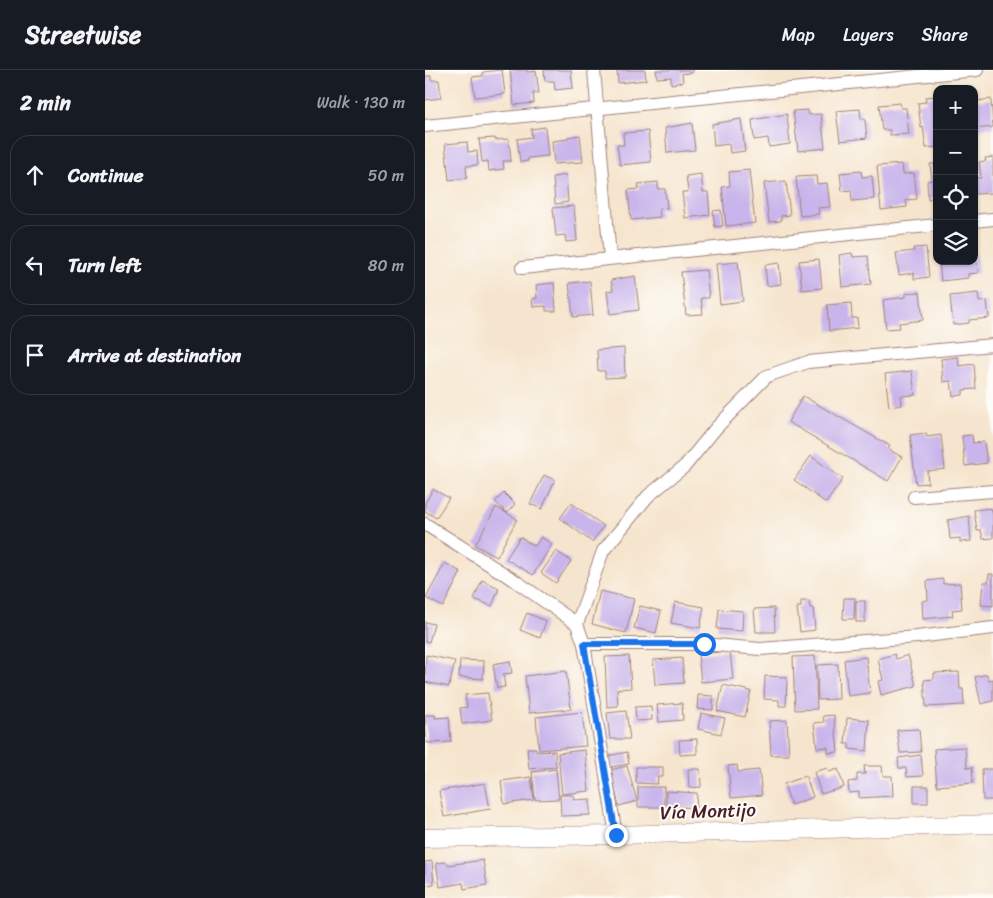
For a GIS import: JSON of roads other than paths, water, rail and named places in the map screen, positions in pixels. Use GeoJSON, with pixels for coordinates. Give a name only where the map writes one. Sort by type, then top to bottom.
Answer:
{"type":"FeatureCollection","features":[{"type":"Feature","properties":{"kind":"main road","name":"Vía Montijo"},"geometry":{"type":"LineString","coordinates":[[425,838],[616,835],[993,824]]}},
{"type":"Feature","properties":{"kind":"street"},"geometry":{"type":"LineString","coordinates":[[594,70],[610,258]]}},
{"type":"Feature","properties":{"kind":"street"},"geometry":{"type":"LineString","coordinates":[[425,126],[977,70]]}},
{"type":"Feature","properties":{"kind":"street"},"geometry":{"type":"LineString","coordinates":[[978,221],[993,219]]}},
{"type":"Feature","properties":{"kind":"street"},"geometry":{"type":"LineString","coordinates":[[522,268],[933,225]]}},
{"type":"Feature","properties":{"kind":"street"},"geometry":{"type":"LineString","coordinates":[[577,624],[603,551],[648,496],[685,466],[716,428],[767,376],[808,362],[993,345]]}},
{"type":"Feature","properties":{"kind":"street"},"geometry":{"type":"LineString","coordinates":[[914,497],[993,491]]}},
{"type":"Feature","properties":{"kind":"street"},"geometry":{"type":"LineString","coordinates":[[425,524],[517,582],[577,624],[584,644],[616,835]]}},
{"type":"Feature","properties":{"kind":"street"},"geometry":{"type":"LineString","coordinates":[[584,644],[704,644],[760,649],[917,637],[993,628]]}}]}
